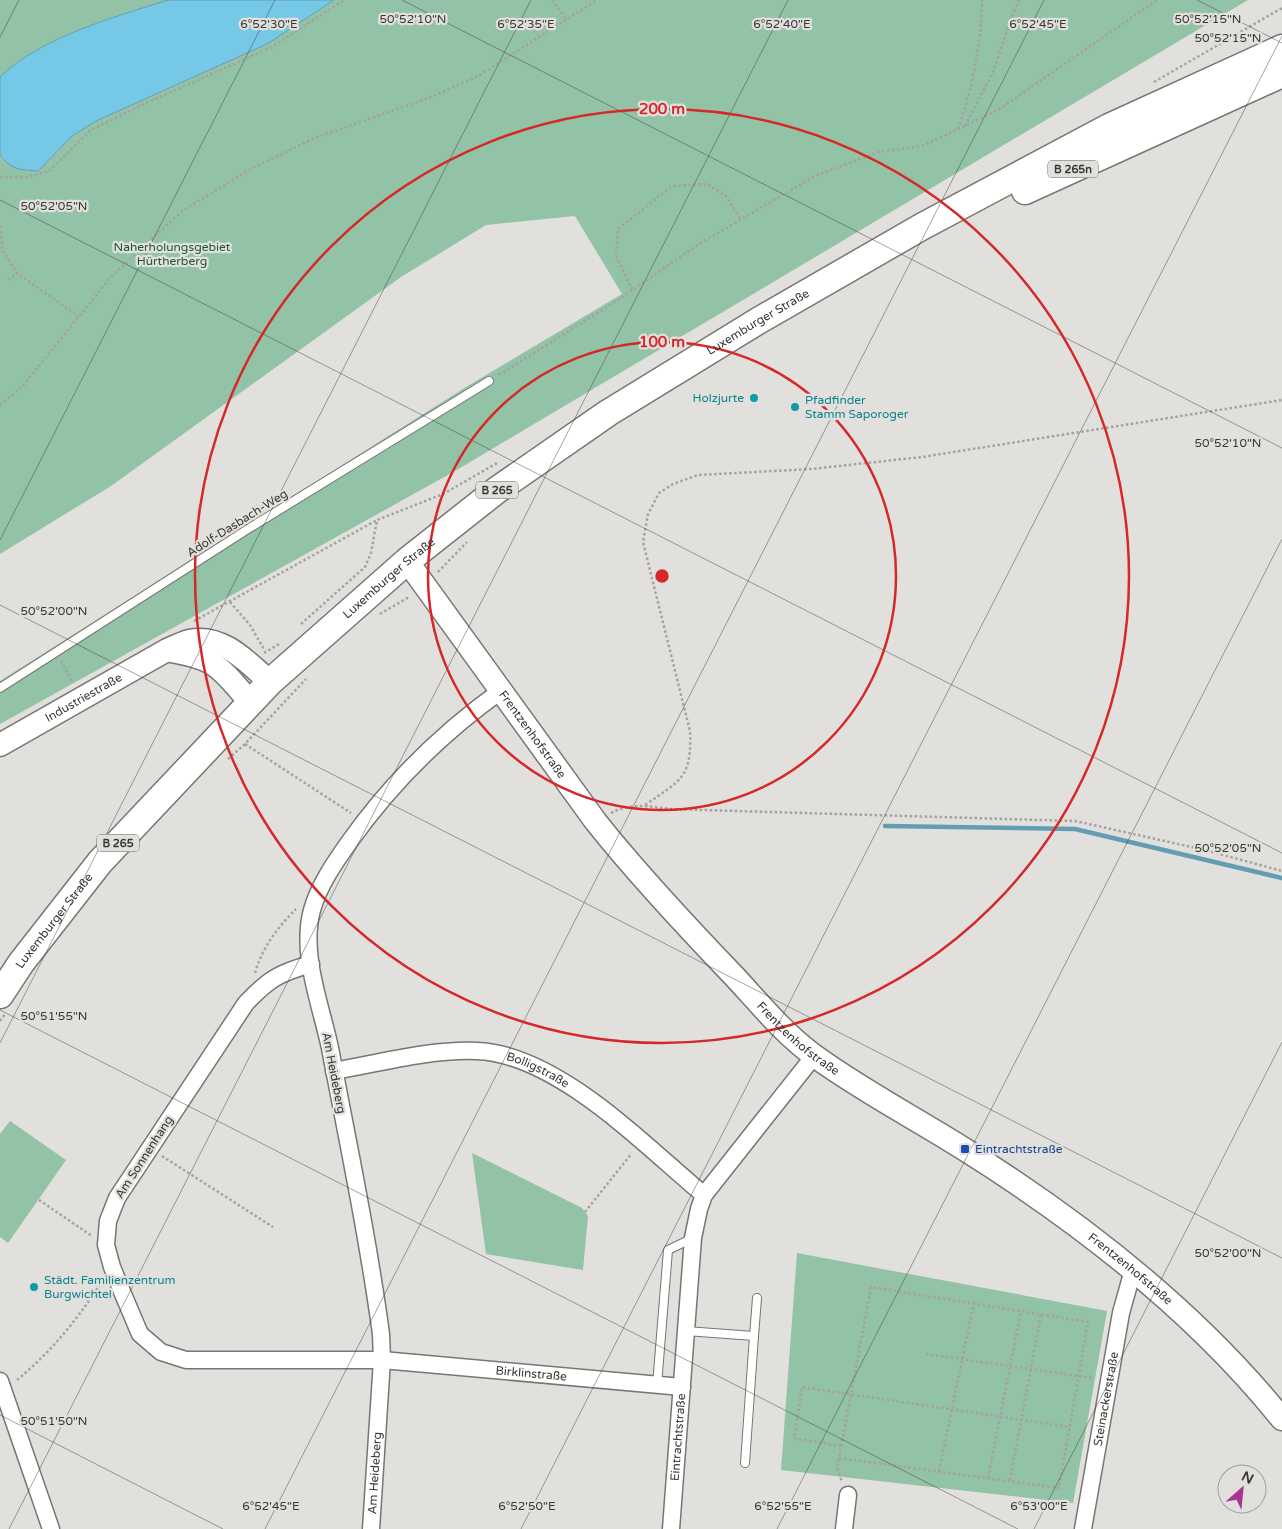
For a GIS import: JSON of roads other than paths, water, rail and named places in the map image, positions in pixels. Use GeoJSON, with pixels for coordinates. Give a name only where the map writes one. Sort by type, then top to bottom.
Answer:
{"type":"FeatureCollection","features":[{"type":"Feature","properties":{"kind":"main road","name":"B 265n"},"geometry":{"type":"LineString","coordinates":[[864,262],[923,226],[1109,127],[1282,48]]}},
{"type":"Feature","properties":{"kind":"main road","name":"B 265n"},"geometry":{"type":"LineString","coordinates":[[864,262],[898,249],[1282,74]]}},
{"type":"Feature","properties":{"kind":"main road","name":"Luxemburger Straße"},"geometry":{"type":"LineString","coordinates":[[0,995],[21,963],[100,862],[270,682],[407,561],[497,490],[608,413],[758,321],[864,262]]}},
{"type":"Feature","properties":{"kind":"street","name":"Frentzenhofstraße"},"geometry":{"type":"LineString","coordinates":[[407,561],[596,822],[628,862],[782,1028],[814,1056],[1040,1199],[1133,1270],[1178,1308],[1282,1419]]}},
{"type":"Feature","properties":{"kind":"street","name":"Industriestraße"},"geometry":{"type":"LineString","coordinates":[[0,745],[167,650],[189,641],[213,641],[232,650],[270,682]]}},
{"type":"Feature","properties":{"kind":"street"},"geometry":{"type":"LineString","coordinates":[[167,650],[212,661],[251,703]]}},
{"type":"Feature","properties":{"kind":"street","name":"Am Heideberg"},"geometry":{"type":"LineString","coordinates":[[371,1529],[382,1360],[377,1305],[334,1071],[311,964],[308,934],[315,902],[325,878],[364,822],[416,762],[478,707],[502,690]]}},
{"type":"Feature","properties":{"kind":"street","name":"Am Sonnenhang"},"geometry":{"type":"LineString","coordinates":[[311,964],[288,970],[267,981],[246,1003],[117,1198],[108,1221],[106,1245],[112,1267],[140,1334],[160,1352],[186,1360],[382,1360]]}},
{"type":"Feature","properties":{"kind":"street","name":"Bolligstraße"},"geometry":{"type":"LineString","coordinates":[[334,1071],[450,1052],[478,1051],[507,1056],[564,1080],[704,1195]]}},
{"type":"Feature","properties":{"kind":"street","name":"Eintrachtstraße"},"geometry":{"type":"LineString","coordinates":[[670,1529],[693,1238],[698,1208],[704,1195],[814,1056]]}},
{"type":"Feature","properties":{"kind":"street","name":"Steinackerstraße"},"geometry":{"type":"LineString","coordinates":[[1082,1529],[1121,1314],[1133,1270]]}},
{"type":"Feature","properties":{"kind":"street","name":"Birklinstraße"},"geometry":{"type":"LineString","coordinates":[[382,1360],[682,1387]]}},
{"type":"Feature","properties":{"kind":"street"},"geometry":{"type":"LineString","coordinates":[[2,1386],[51,1529]]}},
{"type":"Feature","properties":{"kind":"street"},"geometry":{"type":"LineString","coordinates":[[844,1529],[848,1495]]}},
{"type":"Feature","properties":{"kind":"lane","name":"Adolf-Dasbach-Weg"},"geometry":{"type":"LineString","coordinates":[[0,688],[248,529],[489,381]]}},
{"type":"Feature","properties":{"kind":"lane"},"geometry":{"type":"LineString","coordinates":[[657,1385],[668,1250],[693,1238]]}},
{"type":"Feature","properties":{"kind":"lane"},"geometry":{"type":"LineString","coordinates":[[746,1462],[757,1298]]}},
{"type":"Feature","properties":{"kind":"lane"},"geometry":{"type":"LineString","coordinates":[[686,1331],[754,1336]]}},
{"type":"Feature","properties":{"kind":"water"},"geometry":{"type":"Polygon","coordinates":[[[168,0],[334,0],[267,44],[96,121],[72,136],[38,171],[16,168],[7,163],[0,154],[0,77],[36,50],[57,40],[102,21],[168,0]]]}},
{"type":"Feature","properties":{"kind":"waterway"},"geometry":{"type":"LineString","coordinates":[[885,826],[1075,829],[1282,878]]}},
{"type":"Feature","properties":{"kind":"place","name":"Holzjurte"},"geometry":{"type":"Point","coordinates":[754,398]}},
{"type":"Feature","properties":{"kind":"place","name":"Pfadfinder Stamm Saporoger"},"geometry":{"type":"Point","coordinates":[795,407]}},
{"type":"Feature","properties":{"kind":"place","name":"Eintrachtstraße"},"geometry":{"type":"Point","coordinates":[965,1149]}},
{"type":"Feature","properties":{"kind":"place","name":"Städt. Familienzentrum Burgwichtel"},"geometry":{"type":"Point","coordinates":[34,1287]}},
{"type":"Feature","properties":{"kind":"park label","name":"Naherholungsgebiet Hürtherberg"},"geometry":{"type":"Point","coordinates":[172,254]}}]}
